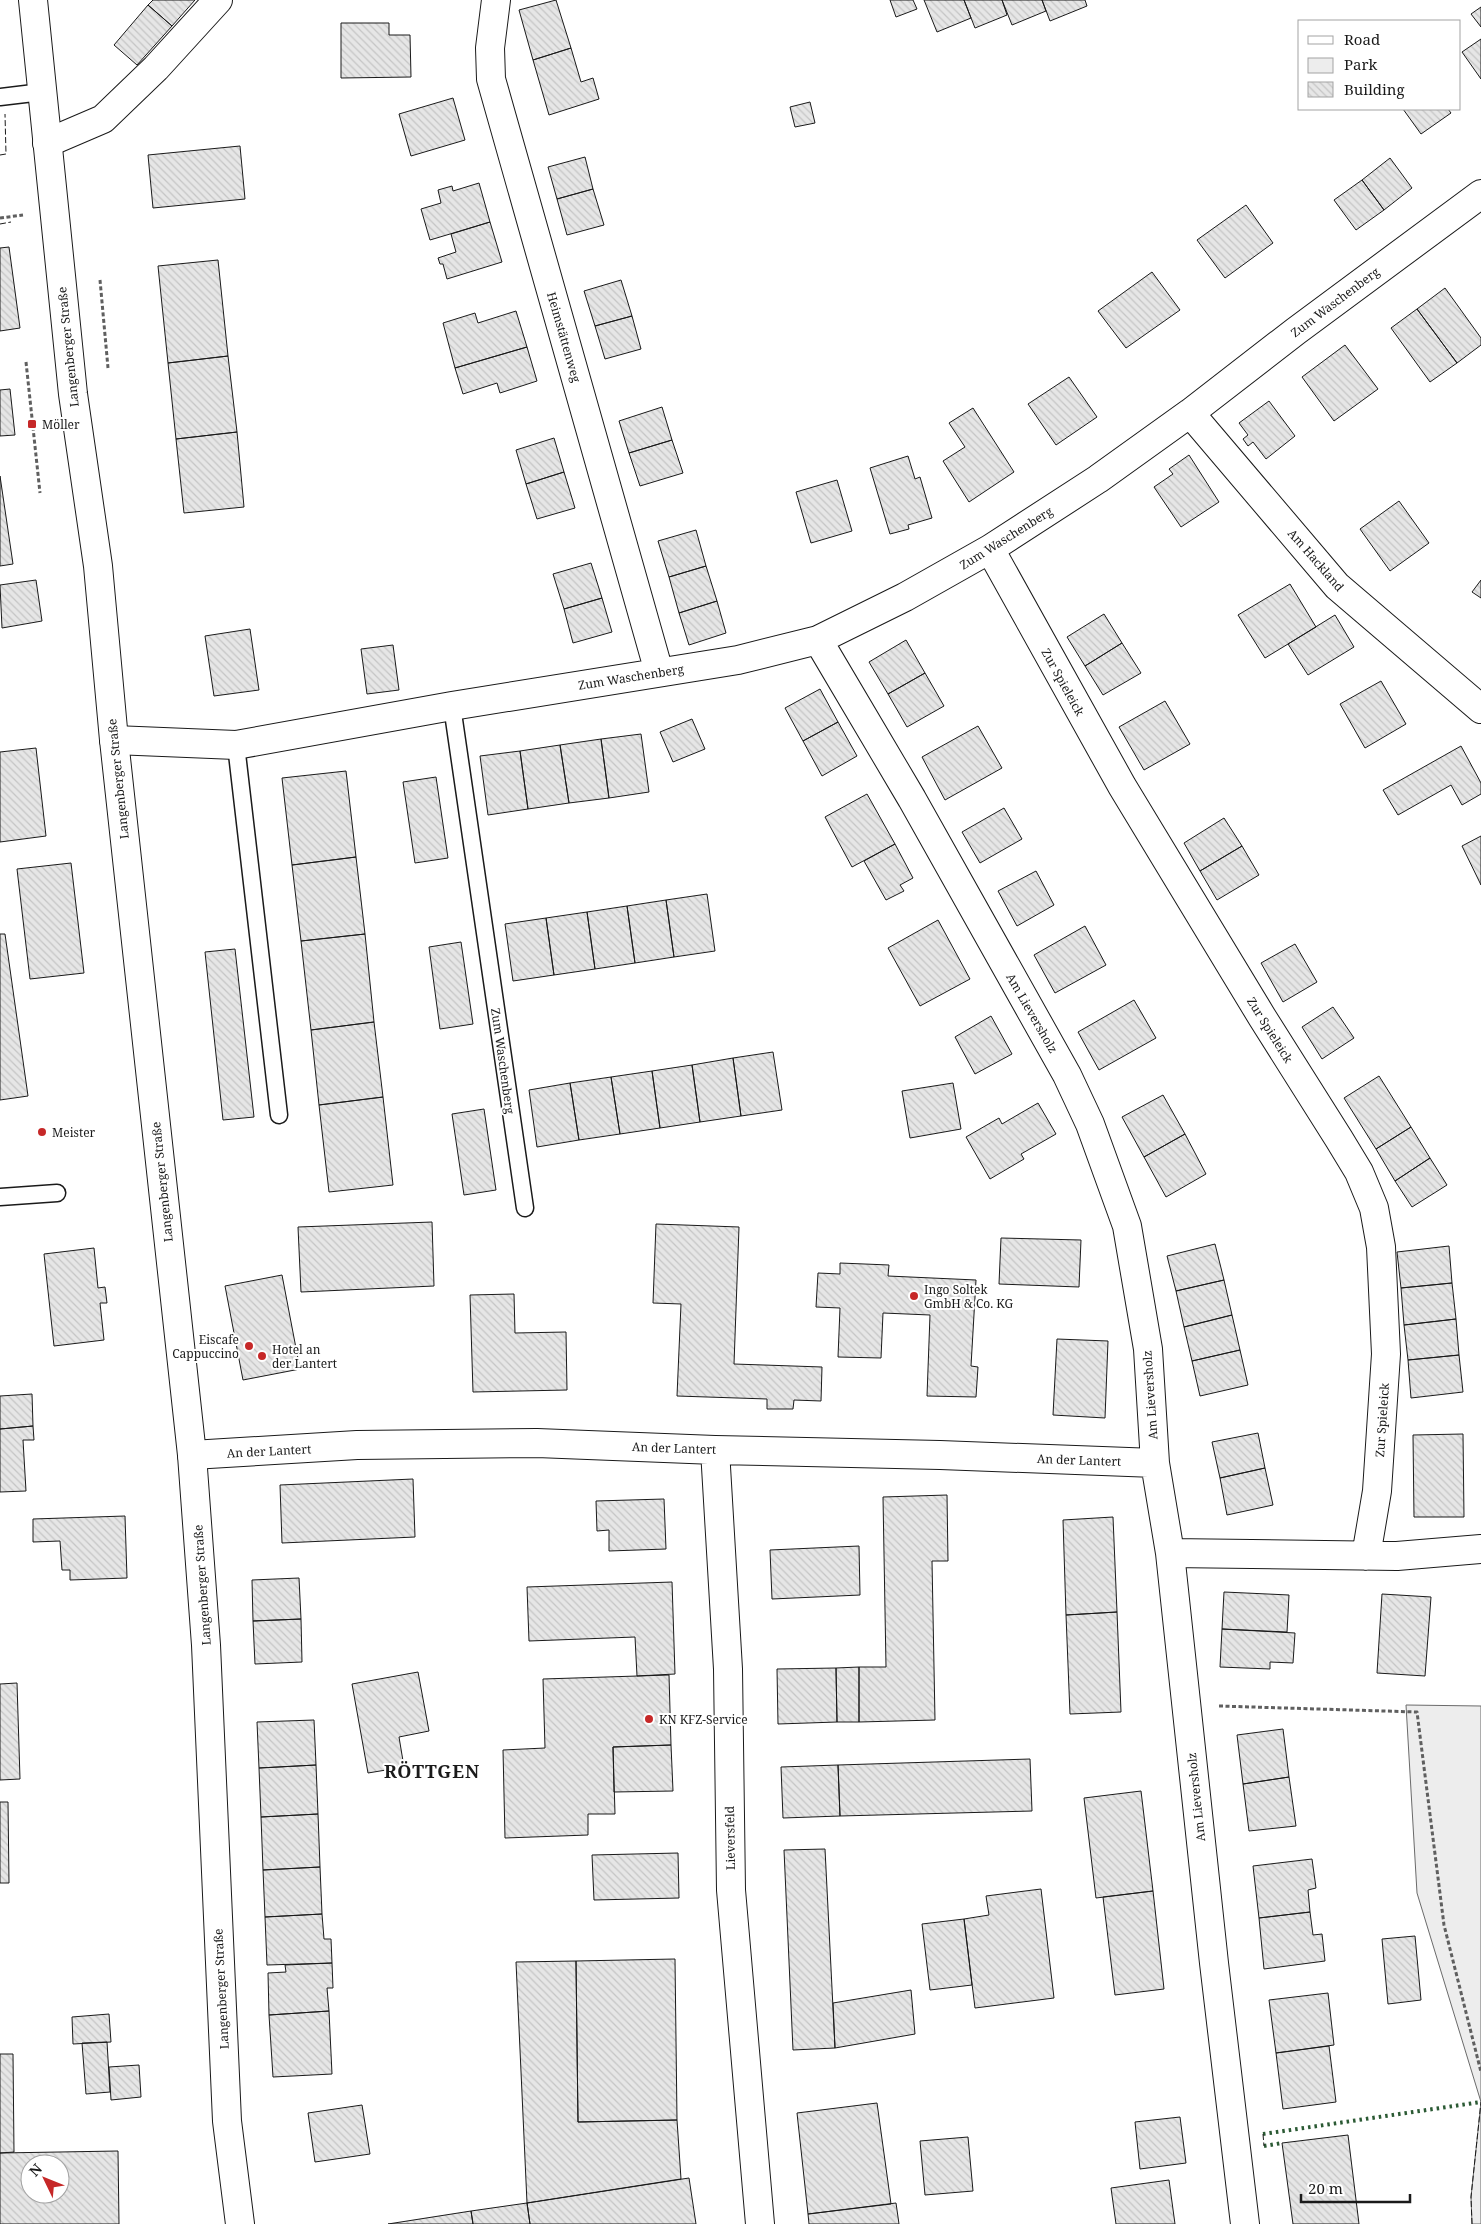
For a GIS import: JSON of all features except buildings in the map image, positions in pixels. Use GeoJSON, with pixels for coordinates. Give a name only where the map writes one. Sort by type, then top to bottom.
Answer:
{"type":"FeatureCollection","features":[{"type":"Feature","properties":{"kind":"street","name":"Langenberger Straße"},"geometry":{"type":"LineString","coordinates":[[33,0],[73,394],[98,566],[114,740],[192,1455],[206,1645],[227,2121],[240,2224]]}},
{"type":"Feature","properties":{"kind":"street"},"geometry":{"type":"LineString","coordinates":[[47,143],[103,119],[156,68],[218,0]]}},
{"type":"Feature","properties":{"kind":"street","name":"Heimstättenweg"},"geometry":{"type":"LineString","coordinates":[[496,0],[490,48],[491,79],[659,672]]}},
{"type":"Feature","properties":{"kind":"street","name":"Zum Waschenberg"},"geometry":{"type":"LineString","coordinates":[[114,740],[236,745],[452,706],[738,660],[818,640],[906,597],[990,549],[1098,479],[1190,414],[1296,331],[1481,194]]}},
{"type":"Feature","properties":{"kind":"street","name":"Am Hackland"},"geometry":{"type":"LineString","coordinates":[[1190,414],[1338,586],[1481,709]]}},
{"type":"Feature","properties":{"kind":"street","name":"Zur Spieleick"},"geometry":{"type":"LineString","coordinates":[[990,549],[1122,786],[1262,1017],[1359,1172],[1374,1208],[1381,1247],[1386,1354],[1377,1491],[1366,1556]]}},
{"type":"Feature","properties":{"kind":"street","name":"Am Lieversholz"},"geometry":{"type":"LineString","coordinates":[[818,640],[912,799],[1063,1067],[1090,1124],[1127,1226],[1148,1349],[1155,1463],[1170,1553],[1214,1964],[1245,2224]]}},
{"type":"Feature","properties":{"kind":"street","name":"An der Lantert"},"geometry":{"type":"LineString","coordinates":[[192,1455],[357,1445],[537,1443],[1155,1463]]}},
{"type":"Feature","properties":{"kind":"street","name":"Lieversfeld"},"geometry":{"type":"LineString","coordinates":[[715,1450],[728,1670],[731,1890],[760,2224]]}},
{"type":"Feature","properties":{"kind":"street"},"geometry":{"type":"LineString","coordinates":[[1170,1553],[1397,1556],[1481,1549]]}},
{"type":"Feature","properties":{"kind":"lane"},"geometry":{"type":"LineString","coordinates":[[0,97],[42,92]]}},
{"type":"Feature","properties":{"kind":"lane","name":"Zum Waschenberg"},"geometry":{"type":"LineString","coordinates":[[452,706],[525,1208]]}},
{"type":"Feature","properties":{"kind":"lane"},"geometry":{"type":"LineString","coordinates":[[236,745],[279,1115]]}},
{"type":"Feature","properties":{"kind":"lane"},"geometry":{"type":"LineString","coordinates":[[0,1197],[57,1193]]}},
{"type":"Feature","properties":{"kind":"path"},"geometry":{"type":"LineString","coordinates":[[100,280],[108,368]]}},
{"type":"Feature","properties":{"kind":"path"},"geometry":{"type":"LineString","coordinates":[[26,362],[40,493]]}},
{"type":"Feature","properties":{"kind":"path"},"geometry":{"type":"LineString","coordinates":[[1186,1704],[1417,1712],[1444,1925],[1481,2072]]}},
{"type":"Feature","properties":{"kind":"green space"},"geometry":{"type":"Polygon","coordinates":[[[1406,1705],[1481,1706],[1481,2102],[1417,1893],[1406,1705]]]}},
{"type":"Feature","properties":{"kind":"green space"},"geometry":{"type":"Polygon","coordinates":[[[1481,2102],[1481,2224],[1472,2224],[1471,2197],[1481,2102]]]}},
{"type":"Feature","properties":{"kind":"hedge"},"geometry":{"type":"LineString","coordinates":[[1263,2134],[1481,2102]]}},
{"type":"Feature","properties":{"kind":"hedge"},"geometry":{"type":"LineString","coordinates":[[1264,2146],[1282,2143]]}},
{"type":"Feature","properties":{"kind":"fence"},"geometry":{"type":"LineString","coordinates":[[0,155],[6,154],[5,114]]}},
{"type":"Feature","properties":{"kind":"fence"},"geometry":{"type":"LineString","coordinates":[[0,224],[11,222]]}},
{"type":"Feature","properties":{"kind":"fence"},"geometry":{"type":"LineString","coordinates":[[1472,2224],[1471,2197],[1481,2102]]}},
{"type":"Feature","properties":{"kind":"fence"},"geometry":{"type":"LineString","coordinates":[[1263,2134],[1264,2146]]}},
{"type":"Feature","properties":{"kind":"place","name":"Möller"},"geometry":{"type":"Point","coordinates":[32,424]}},
{"type":"Feature","properties":{"kind":"place","name":"Meister"},"geometry":{"type":"Point","coordinates":[42,1132]}},
{"type":"Feature","properties":{"kind":"place","name":"Ingo Soltek GmbH & Co. KG"},"geometry":{"type":"Point","coordinates":[914,1296]}},
{"type":"Feature","properties":{"kind":"place","name":"Eiscafe Cappuccino"},"geometry":{"type":"Point","coordinates":[249,1346]}},
{"type":"Feature","properties":{"kind":"place","name":"Hotel an der Lantert"},"geometry":{"type":"Point","coordinates":[262,1356]}},
{"type":"Feature","properties":{"kind":"place","name":"KN KFZ-Service"},"geometry":{"type":"Point","coordinates":[649,1719]}},
{"type":"Feature","properties":{"kind":"district","name":"RÖTTGEN"},"geometry":{"type":"Point","coordinates":[432,1771]}}]}
